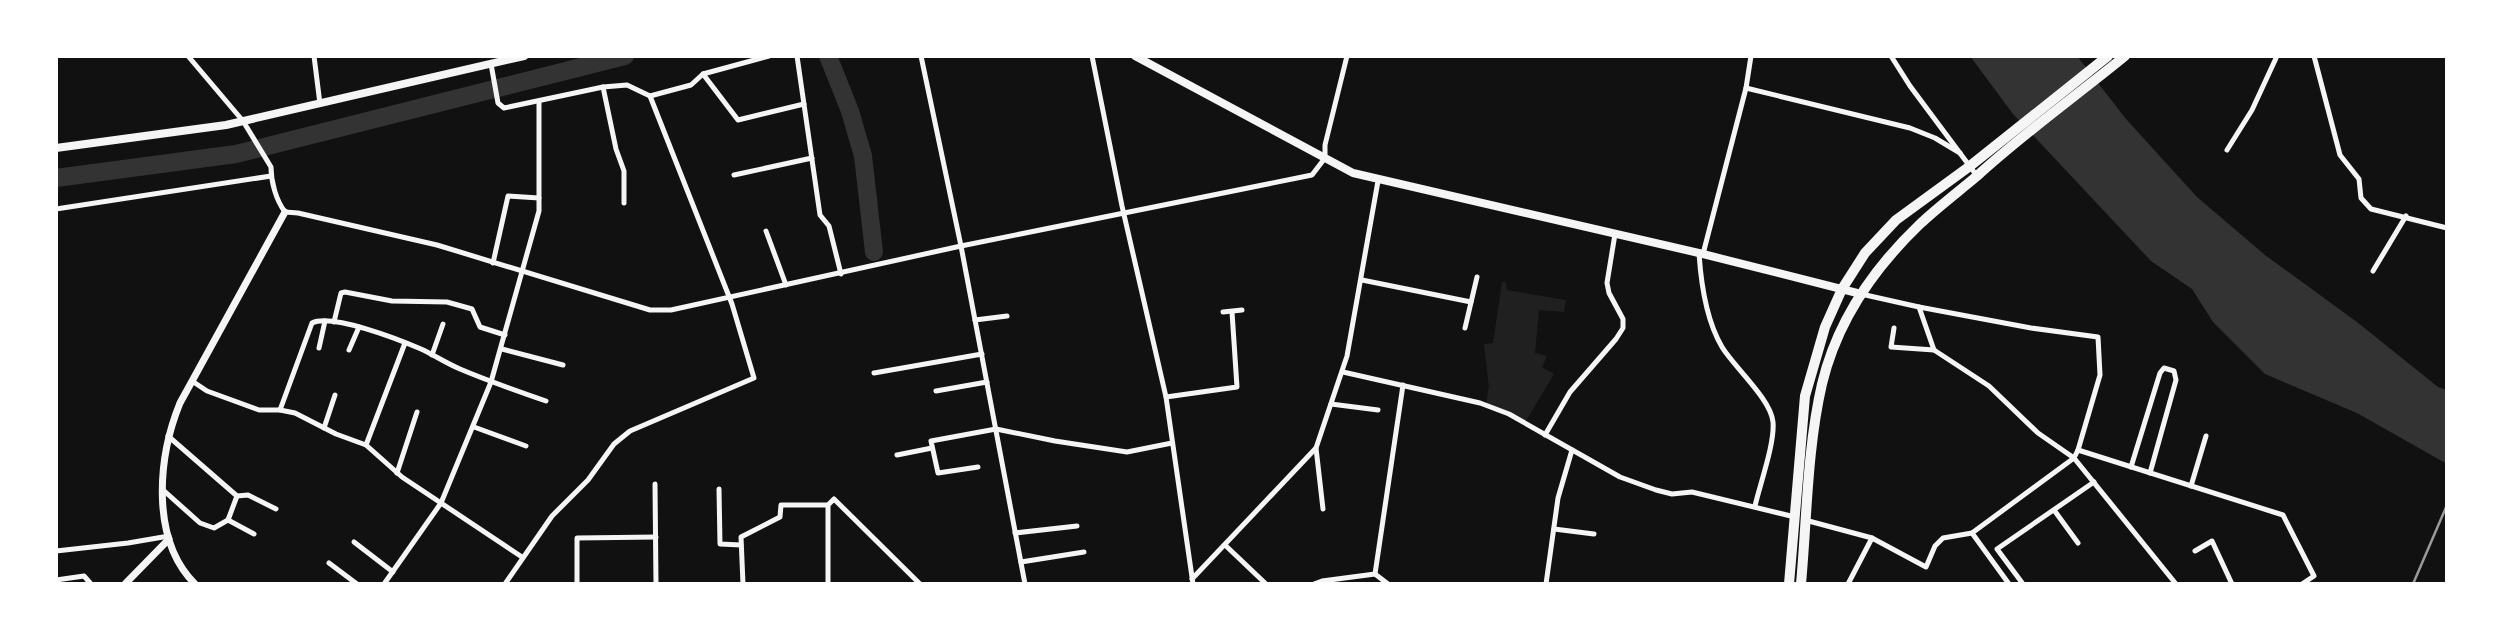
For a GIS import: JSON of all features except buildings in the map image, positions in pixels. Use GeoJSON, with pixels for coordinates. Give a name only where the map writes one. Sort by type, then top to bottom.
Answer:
{"type":"FeatureCollection","features":[{"type":"Feature","properties":{"kind":"highway"},"geometry":{"type":"LineString","coordinates":[[1801,584],[1815,422],[1823,381],[1842,326],[1861,293],[1882,262],[1921,223],[1977,176],[1983,162],[2108,56]]}},
{"type":"Feature","properties":{"kind":"highway"},"geometry":{"type":"LineString","coordinates":[[1789,584],[1805,396],[1825,327],[1842,289],[1865,253],[1896,220],[1970,166],[1983,162],[2125,56]]}},
{"type":"Feature","properties":{"kind":"main road"},"geometry":{"type":"LineString","coordinates":[[56,148],[244,125],[320,103],[524,56]]}},
{"type":"Feature","properties":{"kind":"main road"},"geometry":{"type":"LineString","coordinates":[[1135,56],[1353,173],[1861,293]]}},
{"type":"Feature","properties":{"kind":"street"},"geometry":{"type":"LineString","coordinates":[[188,56],[244,125],[271,167],[279,205],[285,212],[437,245],[650,310],[671,310],[961,246],[1312,175],[1325,158],[1325,145],[1347,56]]}},
{"type":"Feature","properties":{"kind":"street"},"geometry":{"type":"LineString","coordinates":[[314,56],[320,103]]}},
{"type":"Feature","properties":{"kind":"street"},"geometry":{"type":"LineString","coordinates":[[491,64],[498,103],[504,107],[627,85],[650,96],[691,85],[704,74],[769,56]]}},
{"type":"Feature","properties":{"kind":"street"},"geometry":{"type":"LineString","coordinates":[[797,56],[820,215],[829,226],[841,274]]}},
{"type":"Feature","properties":{"kind":"street"},"geometry":{"type":"LineString","coordinates":[[921,56],[961,246],[1026,584]]}},
{"type":"Feature","properties":{"kind":"street"},"geometry":{"type":"LineString","coordinates":[[1092,56],[1166,397],[1193,582]]}},
{"type":"Feature","properties":{"kind":"street"},"geometry":{"type":"LineString","coordinates":[[1751,56],[1746,88],[1701,254],[1700,272],[1712,327],[1721,345],[1763,400],[1773,419],[1755,506]]}},
{"type":"Feature","properties":{"kind":"street"},"geometry":{"type":"LineString","coordinates":[[1891,56],[1977,176]]}},
{"type":"Feature","properties":{"kind":"street"},"geometry":{"type":"LineString","coordinates":[[2227,150],[2252,110],[2277,56]]}},
{"type":"Feature","properties":{"kind":"street"},"geometry":{"type":"LineString","coordinates":[[2314,56],[2340,156],[2359,179],[2361,198],[2371,209],[2447,228]]}},
{"type":"Feature","properties":{"kind":"street"},"geometry":{"type":"LineString","coordinates":[[704,74],[738,120],[804,104]]}},
{"type":"Feature","properties":{"kind":"street"},"geometry":{"type":"LineString","coordinates":[[603,88],[615,149],[624,171],[624,203]]}},
{"type":"Feature","properties":{"kind":"street"},"geometry":{"type":"LineString","coordinates":[[1746,88],[1910,128],[1935,138],[1960,153]]}},
{"type":"Feature","properties":{"kind":"street"},"geometry":{"type":"LineString","coordinates":[[505,584],[552,516],[588,480],[614,444],[630,431],[754,378],[728,297],[650,96]]}},
{"type":"Feature","properties":{"kind":"street"},"geometry":{"type":"LineString","coordinates":[[384,584],[441,503],[474,427],[502,349],[539,211],[539,102]]}},
{"type":"Feature","properties":{"kind":"street"},"geometry":{"type":"LineString","coordinates":[[734,175],[812,159]]}},
{"type":"Feature","properties":{"kind":"street"},"geometry":{"type":"LineString","coordinates":[[56,209],[271,176]]}},
{"type":"Feature","properties":{"kind":"street"},"geometry":{"type":"LineString","coordinates":[[1193,582],[1316,447],[1343,372],[1362,280],[1378,180]]}},
{"type":"Feature","properties":{"kind":"street"},"geometry":{"type":"LineString","coordinates":[[493,263],[508,196],[539,198]]}},
{"type":"Feature","properties":{"kind":"street"},"geometry":{"type":"LineString","coordinates":[[195,584],[180,566],[169,537],[162,489],[163,457],[168,436],[180,403],[285,212]]}},
{"type":"Feature","properties":{"kind":"street"},"geometry":{"type":"LineString","coordinates":[[2373,271],[2406,216]]}},
{"type":"Feature","properties":{"kind":"street"},"geometry":{"type":"LineString","coordinates":[[766,231],[786,285]]}},
{"type":"Feature","properties":{"kind":"street"},"geometry":{"type":"LineString","coordinates":[[1545,435],[1570,392],[1623,328],[1623,318],[1609,293],[1607,283],[1615,234]]}},
{"type":"Feature","properties":{"kind":"street"},"geometry":{"type":"LineString","coordinates":[[1465,328],[1476,277]]}},
{"type":"Feature","properties":{"kind":"street"},"geometry":{"type":"LineString","coordinates":[[1362,280],[1471,302]]}},
{"type":"Feature","properties":{"kind":"street"},"geometry":{"type":"LineString","coordinates":[[334,322],[341,293],[345,292],[392,302],[447,302],[472,309],[480,327],[505,335]]}},
{"type":"Feature","properties":{"kind":"street"},"geometry":{"type":"LineString","coordinates":[[1343,372],[1480,403],[1508,414],[1620,477],[1672,494],[1692,492],[1872,538],[1926,567],[1943,538],[1972,533],[2074,458],[2100,375],[2098,337],[2031,328],[1861,293]]}},
{"type":"Feature","properties":{"kind":"street"},"geometry":{"type":"LineString","coordinates":[[1919,307],[1934,350]]}},
{"type":"Feature","properties":{"kind":"street"},"geometry":{"type":"LineString","coordinates":[[1223,312],[1242,310]]}},
{"type":"Feature","properties":{"kind":"street"},"geometry":{"type":"LineString","coordinates":[[1166,397],[1237,387],[1232,312]]}},
{"type":"Feature","properties":{"kind":"street"},"geometry":{"type":"LineString","coordinates":[[975,320],[1007,316]]}},
{"type":"Feature","properties":{"kind":"street"},"geometry":{"type":"LineString","coordinates":[[280,410],[312,323],[325,321],[359,327],[405,343],[491,382],[546,401]]}},
{"type":"Feature","properties":{"kind":"street"},"geometry":{"type":"LineString","coordinates":[[319,348],[325,321]]}},
{"type":"Feature","properties":{"kind":"street"},"geometry":{"type":"LineString","coordinates":[[432,355],[443,324]]}},
{"type":"Feature","properties":{"kind":"street"},"geometry":{"type":"LineString","coordinates":[[349,351],[359,327]]}},
{"type":"Feature","properties":{"kind":"street"},"geometry":{"type":"LineString","coordinates":[[1894,328],[1891,347],[1934,350],[1989,386],[2038,433],[2074,458],[2176,584]]}},
{"type":"Feature","properties":{"kind":"street"},"geometry":{"type":"LineString","coordinates":[[366,445],[405,343]]}},
{"type":"Feature","properties":{"kind":"street"},"geometry":{"type":"LineString","coordinates":[[502,349],[563,365]]}},
{"type":"Feature","properties":{"kind":"street"},"geometry":{"type":"LineString","coordinates":[[874,373],[982,354]]}},
{"type":"Feature","properties":{"kind":"street"},"geometry":{"type":"LineString","coordinates":[[2131,467],[2160,373],[2164,368],[2175,371],[2176,380],[2150,473]]}},
{"type":"Feature","properties":{"kind":"street"},"geometry":{"type":"LineString","coordinates":[[192,381],[207,391],[259,410],[295,413],[366,445],[397,473],[522,557]]}},
{"type":"Feature","properties":{"kind":"street"},"geometry":{"type":"LineString","coordinates":[[936,391],[987,382]]}},
{"type":"Feature","properties":{"kind":"street"},"geometry":{"type":"LineString","coordinates":[[1375,574],[1403,385]]}},
{"type":"Feature","properties":{"kind":"street"},"geometry":{"type":"LineString","coordinates":[[324,428],[335,395]]}},
{"type":"Feature","properties":{"kind":"street"},"geometry":{"type":"LineString","coordinates":[[1332,404],[1378,411]]}},
{"type":"Feature","properties":{"kind":"street"},"geometry":{"type":"LineString","coordinates":[[397,473],[417,412]]}},
{"type":"Feature","properties":{"kind":"street"},"geometry":{"type":"LineString","coordinates":[[474,427],[526,446]]}},
{"type":"Feature","properties":{"kind":"street"},"geometry":{"type":"LineString","coordinates":[[978,467],[938,473],[931,441],[996,429],[1127,452],[1172,443]]}},
{"type":"Feature","properties":{"kind":"street"},"geometry":{"type":"LineString","coordinates":[[168,436],[237,496],[248,495],[276,509]]}},
{"type":"Feature","properties":{"kind":"street"},"geometry":{"type":"LineString","coordinates":[[2191,486],[2206,436]]}},
{"type":"Feature","properties":{"kind":"street"},"geometry":{"type":"LineString","coordinates":[[1316,447],[1323,509]]}},
{"type":"Feature","properties":{"kind":"street"},"geometry":{"type":"LineString","coordinates":[[897,455],[933,448]]}},
{"type":"Feature","properties":{"kind":"street"},"geometry":{"type":"LineString","coordinates":[[1546,584],[1558,498],[1572,450]]}},
{"type":"Feature","properties":{"kind":"street"},"geometry":{"type":"LineString","coordinates":[[2078,450],[2283,515],[2314,576],[2302,584]]}},
{"type":"Feature","properties":{"kind":"street"},"geometry":{"type":"LineString","coordinates":[[2023,584],[1997,549],[2094,482]]}},
{"type":"Feature","properties":{"kind":"street"},"geometry":{"type":"LineString","coordinates":[[655,484],[656,584]]}},
{"type":"Feature","properties":{"kind":"street"},"geometry":{"type":"LineString","coordinates":[[162,489],[200,523],[214,528],[228,520],[237,496]]}},
{"type":"Feature","properties":{"kind":"street"},"geometry":{"type":"LineString","coordinates":[[719,489],[720,544],[741,545]]}},
{"type":"Feature","properties":{"kind":"street"},"geometry":{"type":"LineString","coordinates":[[743,584],[741,537],[780,517],[781,505],[828,505],[834,499],[920,584]]}},
{"type":"Feature","properties":{"kind":"street"},"geometry":{"type":"LineString","coordinates":[[828,505],[828,584]]}},
{"type":"Feature","properties":{"kind":"street"},"geometry":{"type":"LineString","coordinates":[[2054,510],[2078,543]]}},
{"type":"Feature","properties":{"kind":"street"},"geometry":{"type":"LineString","coordinates":[[228,520],[254,534]]}},
{"type":"Feature","properties":{"kind":"street"},"geometry":{"type":"LineString","coordinates":[[1016,533],[1077,526]]}},
{"type":"Feature","properties":{"kind":"street"},"geometry":{"type":"LineString","coordinates":[[1553,529],[1594,534]]}},
{"type":"Feature","properties":{"kind":"street"},"geometry":{"type":"LineString","coordinates":[[1972,533],[2009,584]]}},
{"type":"Feature","properties":{"kind":"street"},"geometry":{"type":"LineString","coordinates":[[56,551],[169,537]]}},
{"type":"Feature","properties":{"kind":"street"},"geometry":{"type":"LineString","coordinates":[[125,584],[169,537]]}},
{"type":"Feature","properties":{"kind":"street"},"geometry":{"type":"LineString","coordinates":[[576,584],[577,538],[656,537]]}},
{"type":"Feature","properties":{"kind":"street"},"geometry":{"type":"LineString","coordinates":[[1847,584],[1872,538]]}},
{"type":"Feature","properties":{"kind":"street"},"geometry":{"type":"LineString","coordinates":[[2195,551],[2212,541],[2232,584]]}},
{"type":"Feature","properties":{"kind":"street"},"geometry":{"type":"LineString","coordinates":[[354,542],[393,572]]}},
{"type":"Feature","properties":{"kind":"street"},"geometry":{"type":"LineString","coordinates":[[1225,545],[1266,584]]}},
{"type":"Feature","properties":{"kind":"street"},"geometry":{"type":"LineString","coordinates":[[1021,562],[1084,552]]}},
{"type":"Feature","properties":{"kind":"street"},"geometry":{"type":"LineString","coordinates":[[329,562],[357,584]]}},
{"type":"Feature","properties":{"kind":"street"},"geometry":{"type":"LineString","coordinates":[[1314,584],[1375,574],[1388,584]]}},
{"type":"Feature","properties":{"kind":"street"},"geometry":{"type":"LineString","coordinates":[[56,580],[84,576],[91,584]]}},
{"type":"Feature","properties":{"kind":"shaded area"},"geometry":{"type":"Polygon","coordinates":[[[1970,56],[2077,56],[2126,119],[2197,197],[2265,255],[2357,322],[2438,387],[2447,390],[2447,464],[2357,413],[2265,374],[2213,322],[2192,289],[2151,261],[2013,114],[1970,56]]]}},
{"type":"Feature","properties":{"kind":"shaded area"},"geometry":{"type":"Polygon","coordinates":[[[1502,282],[1506,282],[1507,290],[1566,300],[1564,312],[1539,310],[1535,353],[1547,356],[1542,367],[1554,374],[1526,421],[1486,403],[1489,387],[1484,344],[1493,343],[1502,282]]]}},
{"type":"Feature","properties":{"kind":"waterway"},"geometry":{"type":"LineString","coordinates":[[56,178],[236,154],[625,56]]}},
{"type":"Feature","properties":{"kind":"waterway"},"geometry":{"type":"LineString","coordinates":[[828,56],[850,111],[863,156],[874,252]]}},
{"type":"Feature","properties":{"kind":"railway"},"geometry":{"type":"LineString","coordinates":[[2413,584],[2447,505]]}}]}
